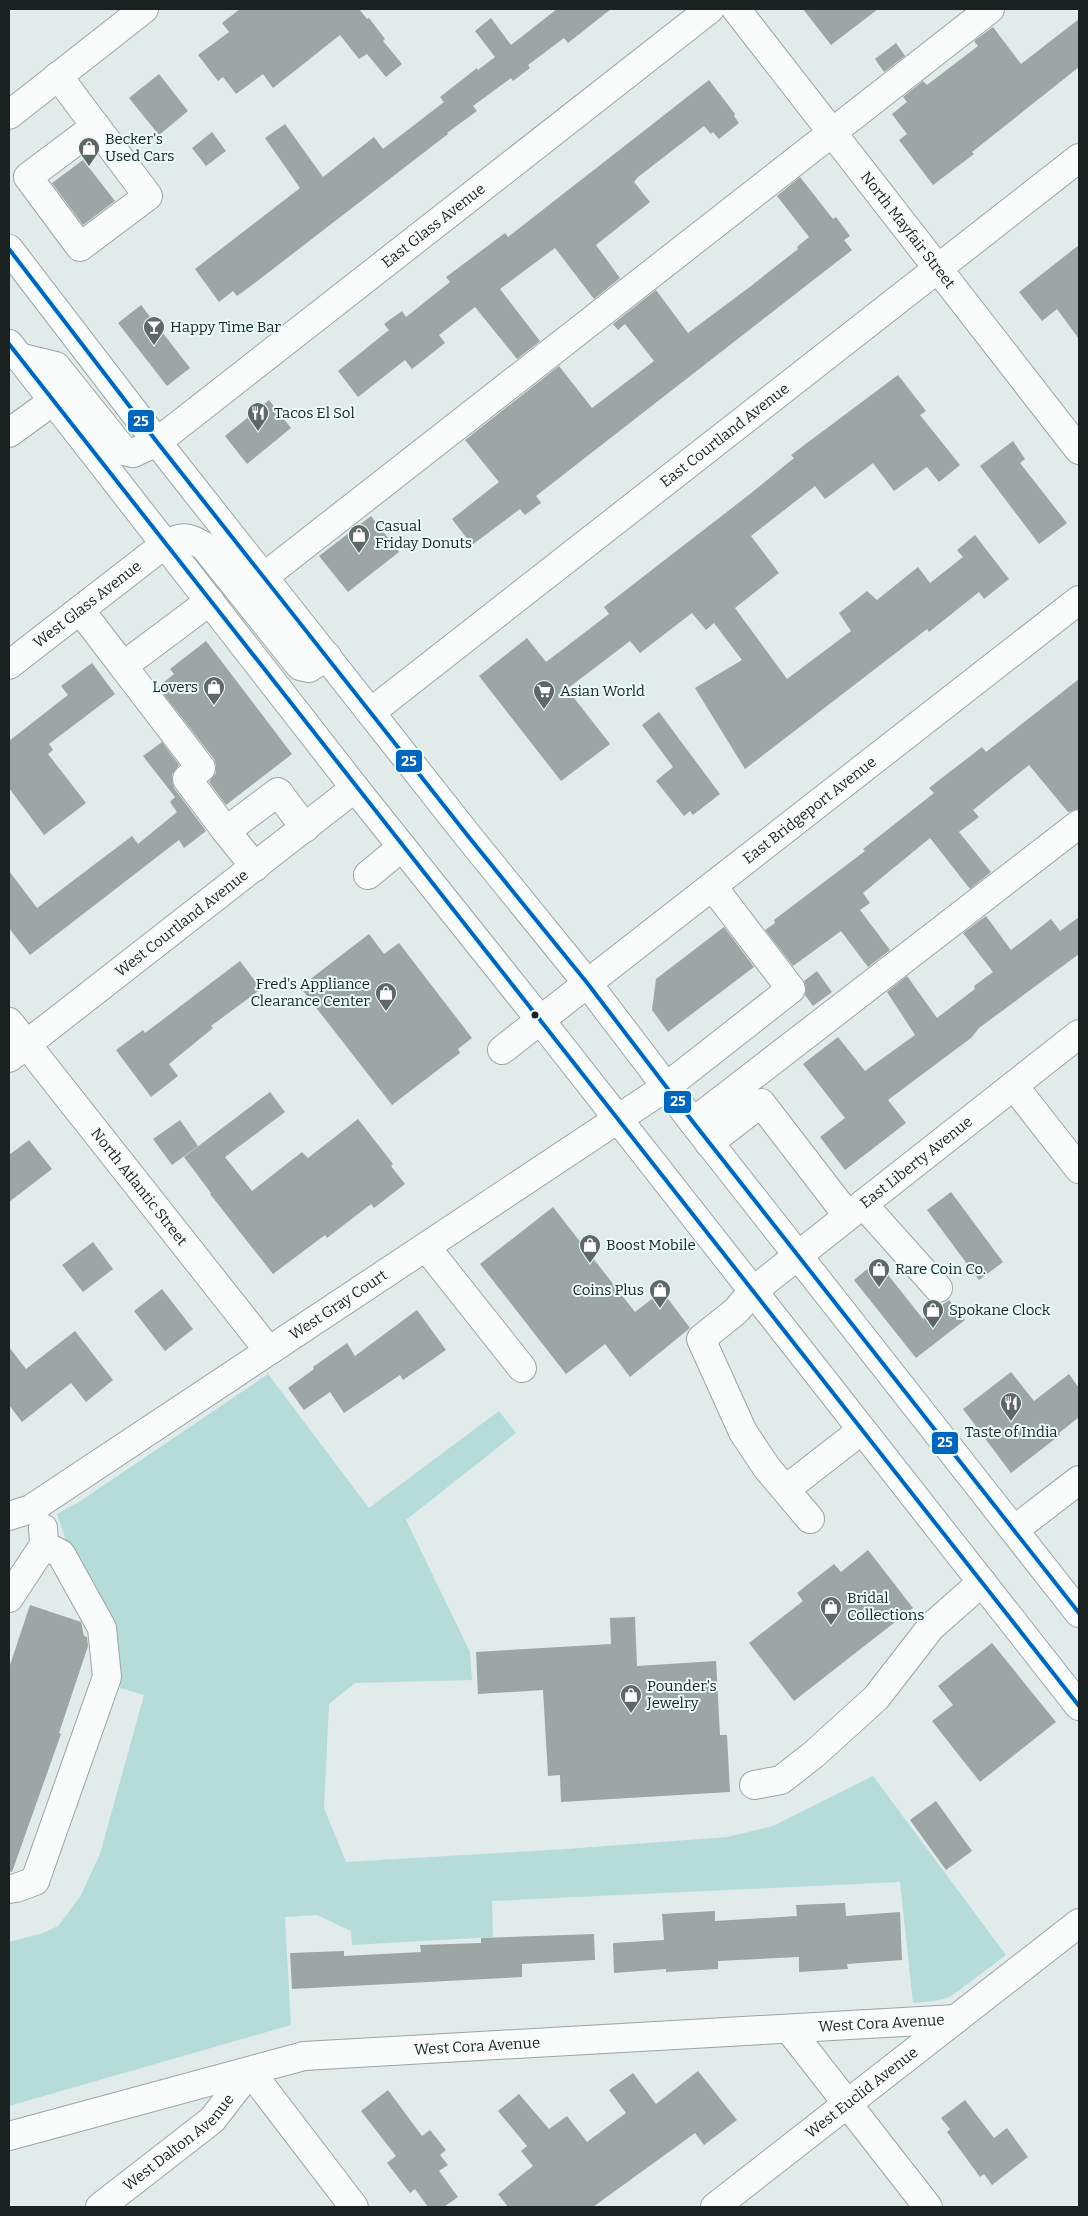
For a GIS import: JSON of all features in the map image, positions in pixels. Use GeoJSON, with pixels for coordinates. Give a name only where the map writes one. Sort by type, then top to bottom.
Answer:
{"type":"FeatureCollection","features":[{"type":"Feature","properties":{"kind":"street"},"geometry":{"type":"LineString","coordinates":[[9,115],[144,9]]}},
{"type":"Feature","properties":{"kind":"street","name":"East Glass Avenue"},"geometry":{"type":"LineString","coordinates":[[14,351],[56,366],[124,451],[133,454],[157,442],[710,9]]}},
{"type":"Feature","properties":{"kind":"street","name":"North Mayfair Street"},"geometry":{"type":"LineString","coordinates":[[736,9],[1079,450]]}},
{"type":"Feature","properties":{"kind":"street"},"geometry":{"type":"LineString","coordinates":[[264,576],[990,9]]}},
{"type":"Feature","properties":{"kind":"street"},"geometry":{"type":"LineString","coordinates":[[58,76],[96,126]]}},
{"type":"Feature","properties":{"kind":"street","name":"East Courtland Avenue"},"geometry":{"type":"LineString","coordinates":[[371,712],[1079,158]]}},
{"type":"Feature","properties":{"kind":"street"},"geometry":{"type":"LineString","coordinates":[[9,249],[157,442],[468,836],[588,984],[701,1132],[1079,1613]]}},
{"type":"Feature","properties":{"kind":"street"},"geometry":{"type":"LineString","coordinates":[[14,351],[355,788],[541,1021],[1079,1706]]}},
{"type":"Feature","properties":{"kind":"street"},"geometry":{"type":"LineString","coordinates":[[9,433],[53,401]]}},
{"type":"Feature","properties":{"kind":"street"},"geometry":{"type":"LineString","coordinates":[[165,544],[182,537],[189,538],[204,546],[300,666],[309,668],[327,656]]}},
{"type":"Feature","properties":{"kind":"street","name":"West Glass Avenue"},"geometry":{"type":"LineString","coordinates":[[12,655],[80,610],[165,544]]}},
{"type":"Feature","properties":{"kind":"street","name":"East Bridgeport Avenue"},"geometry":{"type":"LineString","coordinates":[[502,1050],[1079,600]]}},
{"type":"Feature","properties":{"kind":"street"},"geometry":{"type":"LineString","coordinates":[[123,666],[210,602]]}},
{"type":"Feature","properties":{"kind":"street"},"geometry":{"type":"LineString","coordinates":[[80,610],[201,768],[188,779],[255,867]]}},
{"type":"Feature","properties":{"kind":"street","name":"West Courtland Avenue"},"geometry":{"type":"LineString","coordinates":[[18,1051],[355,788]]}},
{"type":"Feature","properties":{"kind":"street"},"geometry":{"type":"LineString","coordinates":[[226,831],[278,792],[304,828]]}},
{"type":"Feature","properties":{"kind":"street"},"geometry":{"type":"LineString","coordinates":[[701,1132],[1079,824]]}},
{"type":"Feature","properties":{"kind":"street"},"geometry":{"type":"LineString","coordinates":[[368,875],[402,847]]}},
{"type":"Feature","properties":{"kind":"street","name":"West Gray Court"},"geometry":{"type":"LineString","coordinates":[[20,1512],[269,1351],[666,1087],[791,989],[713,887]]}},
{"type":"Feature","properties":{"kind":"street","name":"North Atlantic Street"},"geometry":{"type":"LineString","coordinates":[[9,1022],[18,1051],[269,1351]]}},
{"type":"Feature","properties":{"kind":"street","name":"East Liberty Avenue"},"geometry":{"type":"LineString","coordinates":[[786,1489],[767,1468],[743,1432],[701,1339],[736,1311],[753,1291],[1079,1034]]}},
{"type":"Feature","properties":{"kind":"street"},"geometry":{"type":"LineString","coordinates":[[1014,1086],[1079,1169]]}},
{"type":"Feature","properties":{"kind":"street"},"geometry":{"type":"LineString","coordinates":[[701,1132],[761,1103],[856,1210],[938,1288]]}},
{"type":"Feature","properties":{"kind":"street"},"geometry":{"type":"LineString","coordinates":[[426,1247],[522,1368]]}},
{"type":"Feature","properties":{"kind":"street"},"geometry":{"type":"LineString","coordinates":[[810,1519],[786,1489],[862,1430]]}},
{"type":"Feature","properties":{"kind":"street"},"geometry":{"type":"LineString","coordinates":[[1014,1530],[1079,1480]]}},
{"type":"Feature","properties":{"kind":"street"},"geometry":{"type":"LineString","coordinates":[[9,1598],[44,1545],[44,1529],[20,1512]]}},
{"type":"Feature","properties":{"kind":"street"},"geometry":{"type":"LineString","coordinates":[[9,1889],[35,1881],[107,1677],[102,1628],[61,1554],[44,1545]]}},
{"type":"Feature","properties":{"kind":"street"},"geometry":{"type":"LineString","coordinates":[[754,1785],[781,1780],[834,1736],[876,1698],[930,1627],[982,1582]]}},
{"type":"Feature","properties":{"kind":"street","name":"West Euclid Avenue"},"geometry":{"type":"LineString","coordinates":[[715,2207],[1079,1923]]}},
{"type":"Feature","properties":{"kind":"street","name":"West Cora Avenue"},"geometry":{"type":"LineString","coordinates":[[9,2136],[304,2056],[956,2019]]}},
{"type":"Feature","properties":{"kind":"street"},"geometry":{"type":"LineString","coordinates":[[789,2029],[849,2103],[928,2207]]}},
{"type":"Feature","properties":{"kind":"street"},"geometry":{"type":"LineString","coordinates":[[250,2070],[354,2207]]}},
{"type":"Feature","properties":{"kind":"street","name":"West Dalton Avenue"},"geometry":{"type":"LineString","coordinates":[[100,2207],[212,2120],[250,2070]]}},
{"type":"Feature","properties":{"kind":"shaded area"},"geometry":{"type":"Polygon","coordinates":[[[268,1374],[369,1508],[499,1411],[516,1433],[406,1520],[470,1652],[472,1680],[355,1683],[329,1704],[324,1808],[346,1862],[727,1837],[773,1826],[873,1776],[1006,1955],[950,1997],[935,2001],[913,2003],[900,1882],[492,1901],[493,1937],[352,1945],[351,1931],[317,1915],[285,1917],[291,2025],[9,2106],[9,1942],[43,1933],[58,1926],[80,1897],[100,1854],[144,1695],[120,1688],[99,1591],[71,1556],[57,1514],[79,1502],[268,1374]]]}},
{"type":"Feature","properties":{"kind":"building"},"geometry":{"type":"Polygon","coordinates":[[[240,9],[359,9],[367,19],[369,18],[385,39],[383,41],[402,64],[386,77],[367,54],[359,59],[340,35],[273,88],[263,74],[236,94],[223,77],[218,81],[198,55],[229,32],[222,23],[240,9]]]}},
{"type":"Feature","properties":{"kind":"building"},"geometry":{"type":"Polygon","coordinates":[[[557,9],[611,9],[568,43],[564,38],[528,65],[530,68],[513,81],[511,78],[473,106],[477,111],[256,282],[237,296],[233,291],[219,302],[195,269],[300,188],[265,138],[285,124],[323,177],[374,137],[383,149],[444,102],[440,97],[477,68],[478,70],[495,57],[475,31],[491,18],[511,45],[557,9]]]}},
{"type":"Feature","properties":{"kind":"building"},"geometry":{"type":"Polygon","coordinates":[[[803,9],[878,9],[831,45],[803,9]]]}},
{"type":"Feature","properties":{"kind":"building"},"geometry":{"type":"Polygon","coordinates":[[[1079,19],[1079,67],[972,152],[974,154],[933,185],[899,140],[907,134],[892,114],[907,102],[903,97],[923,81],[927,85],[978,46],[974,41],[993,27],[1021,64],[1079,19]]]}},
{"type":"Feature","properties":{"kind":"building"},"geometry":{"type":"Polygon","coordinates":[[[896,43],[905,56],[884,72],[875,59],[896,43]]]}},
{"type":"Feature","properties":{"kind":"building"},"geometry":{"type":"Polygon","coordinates":[[[159,74],[188,111],[159,135],[129,98],[159,74]]]}},
{"type":"Feature","properties":{"kind":"building"},"geometry":{"type":"Polygon","coordinates":[[[709,80],[735,114],[734,116],[739,123],[719,139],[704,126],[634,182],[650,202],[596,245],[620,278],[594,299],[555,248],[500,289],[540,341],[517,359],[475,307],[439,335],[445,343],[412,369],[405,360],[358,397],[338,371],[389,330],[384,324],[402,311],[406,317],[450,282],[446,277],[505,233],[508,237],[709,80]]]}},
{"type":"Feature","properties":{"kind":"building"},"geometry":{"type":"Polygon","coordinates":[[[212,132],[226,151],[206,166],[192,148],[212,132]]]}},
{"type":"Feature","properties":{"kind":"building"},"geometry":{"type":"Polygon","coordinates":[[[83,160],[115,201],[83,225],[52,183],[83,160]]]}},
{"type":"Feature","properties":{"kind":"building"},"geometry":{"type":"Polygon","coordinates":[[[800,177],[833,219],[836,217],[850,236],[844,240],[852,250],[536,496],[541,503],[525,515],[520,509],[472,545],[452,519],[499,482],[465,440],[559,366],[592,408],[654,361],[625,324],[618,330],[613,324],[656,290],[688,333],[751,286],[798,249],[797,247],[809,237],[777,196],[800,177]]]}},
{"type":"Feature","properties":{"kind":"building"},"geometry":{"type":"Polygon","coordinates":[[[1079,245],[1079,339],[1057,309],[1042,321],[1019,292],[1079,245]]]}},
{"type":"Feature","properties":{"kind":"building","name":"Happy Time Bar"},"geometry":{"type":"Polygon","coordinates":[[[141,305],[190,368],[167,386],[118,323],[141,305]]]}},
{"type":"Feature","properties":{"kind":"building"},"geometry":{"type":"Polygon","coordinates":[[[898,375],[926,411],[920,415],[960,465],[939,482],[927,467],[894,491],[873,463],[825,499],[815,486],[751,536],[779,573],[735,608],[787,679],[851,631],[839,613],[867,591],[877,600],[918,567],[930,583],[963,557],[957,550],[975,535],[1009,579],[984,599],[979,592],[929,632],[927,629],[745,769],[695,688],[742,660],[714,623],[706,630],[692,613],[640,653],[630,641],[567,689],[610,744],[561,781],[479,676],[527,638],[546,662],[609,614],[604,607],[750,494],[794,458],[791,455],[898,375]]]}},
{"type":"Feature","properties":{"kind":"building","name":"Tacos El Sol"},"geometry":{"type":"Polygon","coordinates":[[[269,400],[291,428],[247,464],[225,436],[269,400]]]}},
{"type":"Feature","properties":{"kind":"building"},"geometry":{"type":"Polygon","coordinates":[[[1013,441],[1025,459],[1020,463],[1067,523],[1039,544],[980,466],[1013,441]]]}},
{"type":"Feature","properties":{"kind":"building","name":"Casual Friday Donuts"},"geometry":{"type":"Polygon","coordinates":[[[371,516],[399,552],[348,592],[319,556],[371,516]]]}},
{"type":"Feature","properties":{"kind":"building","name":"Lovers"},"geometry":{"type":"Polygon","coordinates":[[[206,641],[292,754],[226,805],[209,782],[216,773],[214,759],[158,687],[174,674],[170,669],[206,641]]]}},
{"type":"Feature","properties":{"kind":"building"},"geometry":{"type":"Polygon","coordinates":[[[92,663],[115,694],[49,744],[53,750],[48,754],[86,803],[44,835],[9,788],[9,741],[68,695],[61,686],[92,663]]]}},
{"type":"Feature","properties":{"kind":"building"},"geometry":{"type":"Polygon","coordinates":[[[1079,679],[1079,809],[1068,812],[1029,765],[973,810],[979,817],[959,832],[991,872],[970,889],[930,838],[863,893],[870,903],[860,910],[890,950],[868,967],[841,931],[793,966],[765,930],[775,923],[774,920],[865,851],[863,849],[934,793],[929,788],[982,747],[986,752],[1079,679]]]}},
{"type":"Feature","properties":{"kind":"building"},"geometry":{"type":"Polygon","coordinates":[[[659,712],[720,794],[693,815],[690,811],[684,816],[656,781],[673,767],[642,725],[659,712]]]}},
{"type":"Feature","properties":{"kind":"building"},"geometry":{"type":"Polygon","coordinates":[[[162,742],[179,765],[172,774],[174,788],[206,831],[184,848],[179,840],[30,955],[9,928],[9,871],[37,908],[132,836],[138,844],[177,812],[170,802],[175,797],[143,756],[162,742]]]}},
{"type":"Feature","properties":{"kind":"building"},"geometry":{"type":"Polygon","coordinates":[[[986,916],[1011,950],[1051,919],[1060,931],[1079,917],[1079,954],[979,1028],[971,1038],[888,1100],[906,1123],[845,1170],[820,1137],[845,1118],[803,1064],[838,1037],[865,1071],[915,1035],[887,992],[907,976],[937,1018],[975,989],[974,986],[993,972],[963,933],[986,916]]]}},
{"type":"Feature","properties":{"kind":"building"},"geometry":{"type":"Polygon","coordinates":[[[724,927],[754,967],[668,1032],[652,1010],[656,979],[724,927]]]}},
{"type":"Feature","properties":{"kind":"building","name":"Fred's Appliance Clearance Center"},"geometry":{"type":"Polygon","coordinates":[[[369,934],[384,954],[399,943],[472,1038],[458,1049],[460,1053],[392,1105],[300,987],[369,934]]]}},
{"type":"Feature","properties":{"kind":"building"},"geometry":{"type":"Polygon","coordinates":[[[240,961],[261,989],[211,1026],[213,1028],[169,1064],[178,1076],[151,1097],[116,1050],[143,1030],[145,1033],[240,961]]]}},
{"type":"Feature","properties":{"kind":"building"},"geometry":{"type":"Polygon","coordinates":[[[817,971],[832,992],[813,1006],[805,995],[806,987],[804,981],[817,971]]]}},
{"type":"Feature","properties":{"kind":"building"},"geometry":{"type":"Polygon","coordinates":[[[270,1092],[285,1112],[225,1157],[252,1191],[302,1152],[308,1158],[358,1119],[393,1164],[391,1166],[405,1184],[374,1208],[371,1204],[327,1238],[325,1235],[273,1274],[210,1194],[184,1157],[270,1092]]]}},
{"type":"Feature","properties":{"kind":"building"},"geometry":{"type":"Polygon","coordinates":[[[180,1120],[198,1146],[172,1165],[153,1139],[180,1120]]]}},
{"type":"Feature","properties":{"kind":"building"},"geometry":{"type":"Polygon","coordinates":[[[29,1140],[52,1169],[9,1202],[9,1155],[29,1140]]]}},
{"type":"Feature","properties":{"kind":"building"},"geometry":{"type":"Polygon","coordinates":[[[951,1192],[1003,1262],[979,1280],[927,1210],[951,1192]]]}},
{"type":"Feature","properties":{"kind":"building"},"geometry":{"type":"Polygon","coordinates":[[[553,1207],[635,1312],[662,1291],[690,1328],[630,1377],[605,1344],[566,1374],[480,1264],[553,1207]]]}},
{"type":"Feature","properties":{"kind":"building"},"geometry":{"type":"Polygon","coordinates":[[[93,1242],[113,1269],[83,1292],[62,1265],[93,1242]]]}},
{"type":"Feature","properties":{"kind":"building"},"geometry":{"type":"Polygon","coordinates":[[[877,1261],[923,1319],[949,1300],[965,1320],[916,1358],[854,1280],[877,1261]]]}},
{"type":"Feature","properties":{"kind":"building"},"geometry":{"type":"Polygon","coordinates":[[[162,1289],[193,1329],[165,1351],[134,1311],[162,1289]]]}},
{"type":"Feature","properties":{"kind":"building"},"geometry":{"type":"Polygon","coordinates":[[[417,1310],[446,1350],[403,1380],[400,1375],[344,1413],[330,1392],[304,1410],[288,1388],[314,1369],[313,1367],[347,1343],[355,1356],[417,1310]]]}},
{"type":"Feature","properties":{"kind":"building"},"geometry":{"type":"Polygon","coordinates":[[[75,1331],[113,1380],[86,1402],[71,1383],[22,1422],[9,1405],[9,1347],[26,1369],[75,1331]]]}},
{"type":"Feature","properties":{"kind":"building","name":"Taste of India"},"geometry":{"type":"Polygon","coordinates":[[[1011,1372],[1034,1401],[1069,1374],[1079,1388],[1079,1417],[1059,1433],[1060,1435],[1011,1473],[963,1409],[1011,1372]]]}},
{"type":"Feature","properties":{"kind":"building","name":"Bridal Collections"},"geometry":{"type":"Polygon","coordinates":[[[868,1550],[913,1608],[794,1701],[749,1643],[803,1601],[797,1593],[834,1564],[841,1572],[868,1550]]]}},
{"type":"Feature","properties":{"kind":"building"},"geometry":{"type":"Polygon","coordinates":[[[30,1605],[81,1622],[84,1636],[87,1637],[88,1646],[59,1733],[61,1734],[12,1872],[9,1871],[9,1668],[30,1605]]]}},
{"type":"Feature","properties":{"kind":"building","name":"Pounder's Jewelry"},"geometry":{"type":"Polygon","coordinates":[[[635,1617],[637,1666],[716,1661],[720,1735],[727,1735],[730,1792],[561,1802],[560,1775],[548,1776],[543,1690],[478,1694],[476,1652],[611,1644],[610,1618],[635,1617]]]}},
{"type":"Feature","properties":{"kind":"building"},"geometry":{"type":"Polygon","coordinates":[[[992,1643],[1056,1722],[980,1782],[932,1721],[953,1705],[938,1686],[992,1643]]]}},
{"type":"Feature","properties":{"kind":"building"},"geometry":{"type":"Polygon","coordinates":[[[936,1801],[972,1851],[946,1870],[910,1820],[936,1801]]]}},
{"type":"Feature","properties":{"kind":"building"},"geometry":{"type":"Polygon","coordinates":[[[845,1903],[846,1916],[900,1912],[902,1960],[847,1964],[848,1969],[799,1972],[799,1957],[718,1961],[718,1969],[666,1972],[666,1969],[614,1973],[613,1943],[664,1940],[662,1914],[715,1911],[715,1921],[797,1916],[796,1905],[845,1903]]]}},
{"type":"Feature","properties":{"kind":"building"},"geometry":{"type":"Polygon","coordinates":[[[594,1934],[595,1960],[522,1964],[522,1977],[292,1989],[290,1953],[344,1951],[344,1956],[421,1952],[420,1945],[481,1943],[481,1938],[594,1934]]]}},
{"type":"Feature","properties":{"kind":"building"},"geometry":{"type":"Polygon","coordinates":[[[698,2071],[737,2120],[704,2145],[695,2133],[593,2207],[508,2207],[498,2194],[533,2166],[521,2151],[527,2146],[498,2111],[519,2094],[549,2129],[567,2116],[587,2142],[626,2113],[609,2090],[633,2073],[656,2104],[698,2071]]]}},
{"type":"Feature","properties":{"kind":"building"},"geometry":{"type":"Polygon","coordinates":[[[388,2090],[422,2136],[430,2130],[446,2150],[440,2155],[448,2165],[439,2171],[458,2197],[444,2207],[428,2207],[415,2189],[410,2193],[387,2163],[396,2156],[361,2111],[388,2090]]]}},
{"type":"Feature","properties":{"kind":"building"},"geometry":{"type":"Polygon","coordinates":[[[965,2100],[994,2138],[1007,2128],[1028,2157],[992,2185],[984,2174],[980,2177],[947,2132],[950,2129],[941,2118],[965,2100]]]}},
{"type":"Feature","properties":{"kind":"transit line","name":"25"},"geometry":{"type":"LineString","coordinates":[[9,249],[157,442],[468,836],[588,984],[693,1122],[1079,1613]]}},
{"type":"Feature","properties":{"kind":"transit line","name":"25"},"geometry":{"type":"LineString","coordinates":[[9,344],[1079,1706]]}},
{"type":"Feature","properties":{"kind":"place","name":"Becker's Used Cars"},"geometry":{"type":"Point","coordinates":[89,167]}},
{"type":"Feature","properties":{"kind":"place","name":"Happy Time Bar"},"geometry":{"type":"Point","coordinates":[154,346]}},
{"type":"Feature","properties":{"kind":"place","name":"Tacos El Sol"},"geometry":{"type":"Point","coordinates":[258,432]}},
{"type":"Feature","properties":{"kind":"place","name":"Casual Friday Donuts"},"geometry":{"type":"Point","coordinates":[359,554]}},
{"type":"Feature","properties":{"kind":"place","name":"Lovers"},"geometry":{"type":"Point","coordinates":[214,706]}},
{"type":"Feature","properties":{"kind":"place","name":"Asian World"},"geometry":{"type":"Point","coordinates":[544,710]}},
{"type":"Feature","properties":{"kind":"place","name":"Fred's Appliance Clearance Center"},"geometry":{"type":"Point","coordinates":[386,1012]}},
{"type":"Feature","properties":{"kind":"place","name":"Boost Mobile"},"geometry":{"type":"Point","coordinates":[590,1264]}},
{"type":"Feature","properties":{"kind":"place","name":"Rare Coin Co."},"geometry":{"type":"Point","coordinates":[879,1288]}},
{"type":"Feature","properties":{"kind":"place","name":"Coins Plus"},"geometry":{"type":"Point","coordinates":[660,1309]}},
{"type":"Feature","properties":{"kind":"place","name":"Spokane Clock"},"geometry":{"type":"Point","coordinates":[933,1329]}},
{"type":"Feature","properties":{"kind":"place","name":"Taste of India"},"geometry":{"type":"Point","coordinates":[1011,1422]}},
{"type":"Feature","properties":{"kind":"place","name":"Bridal Collections"},"geometry":{"type":"Point","coordinates":[831,1626]}},
{"type":"Feature","properties":{"kind":"place","name":"Pounder's Jewelry"},"geometry":{"type":"Point","coordinates":[631,1714]}}]}
